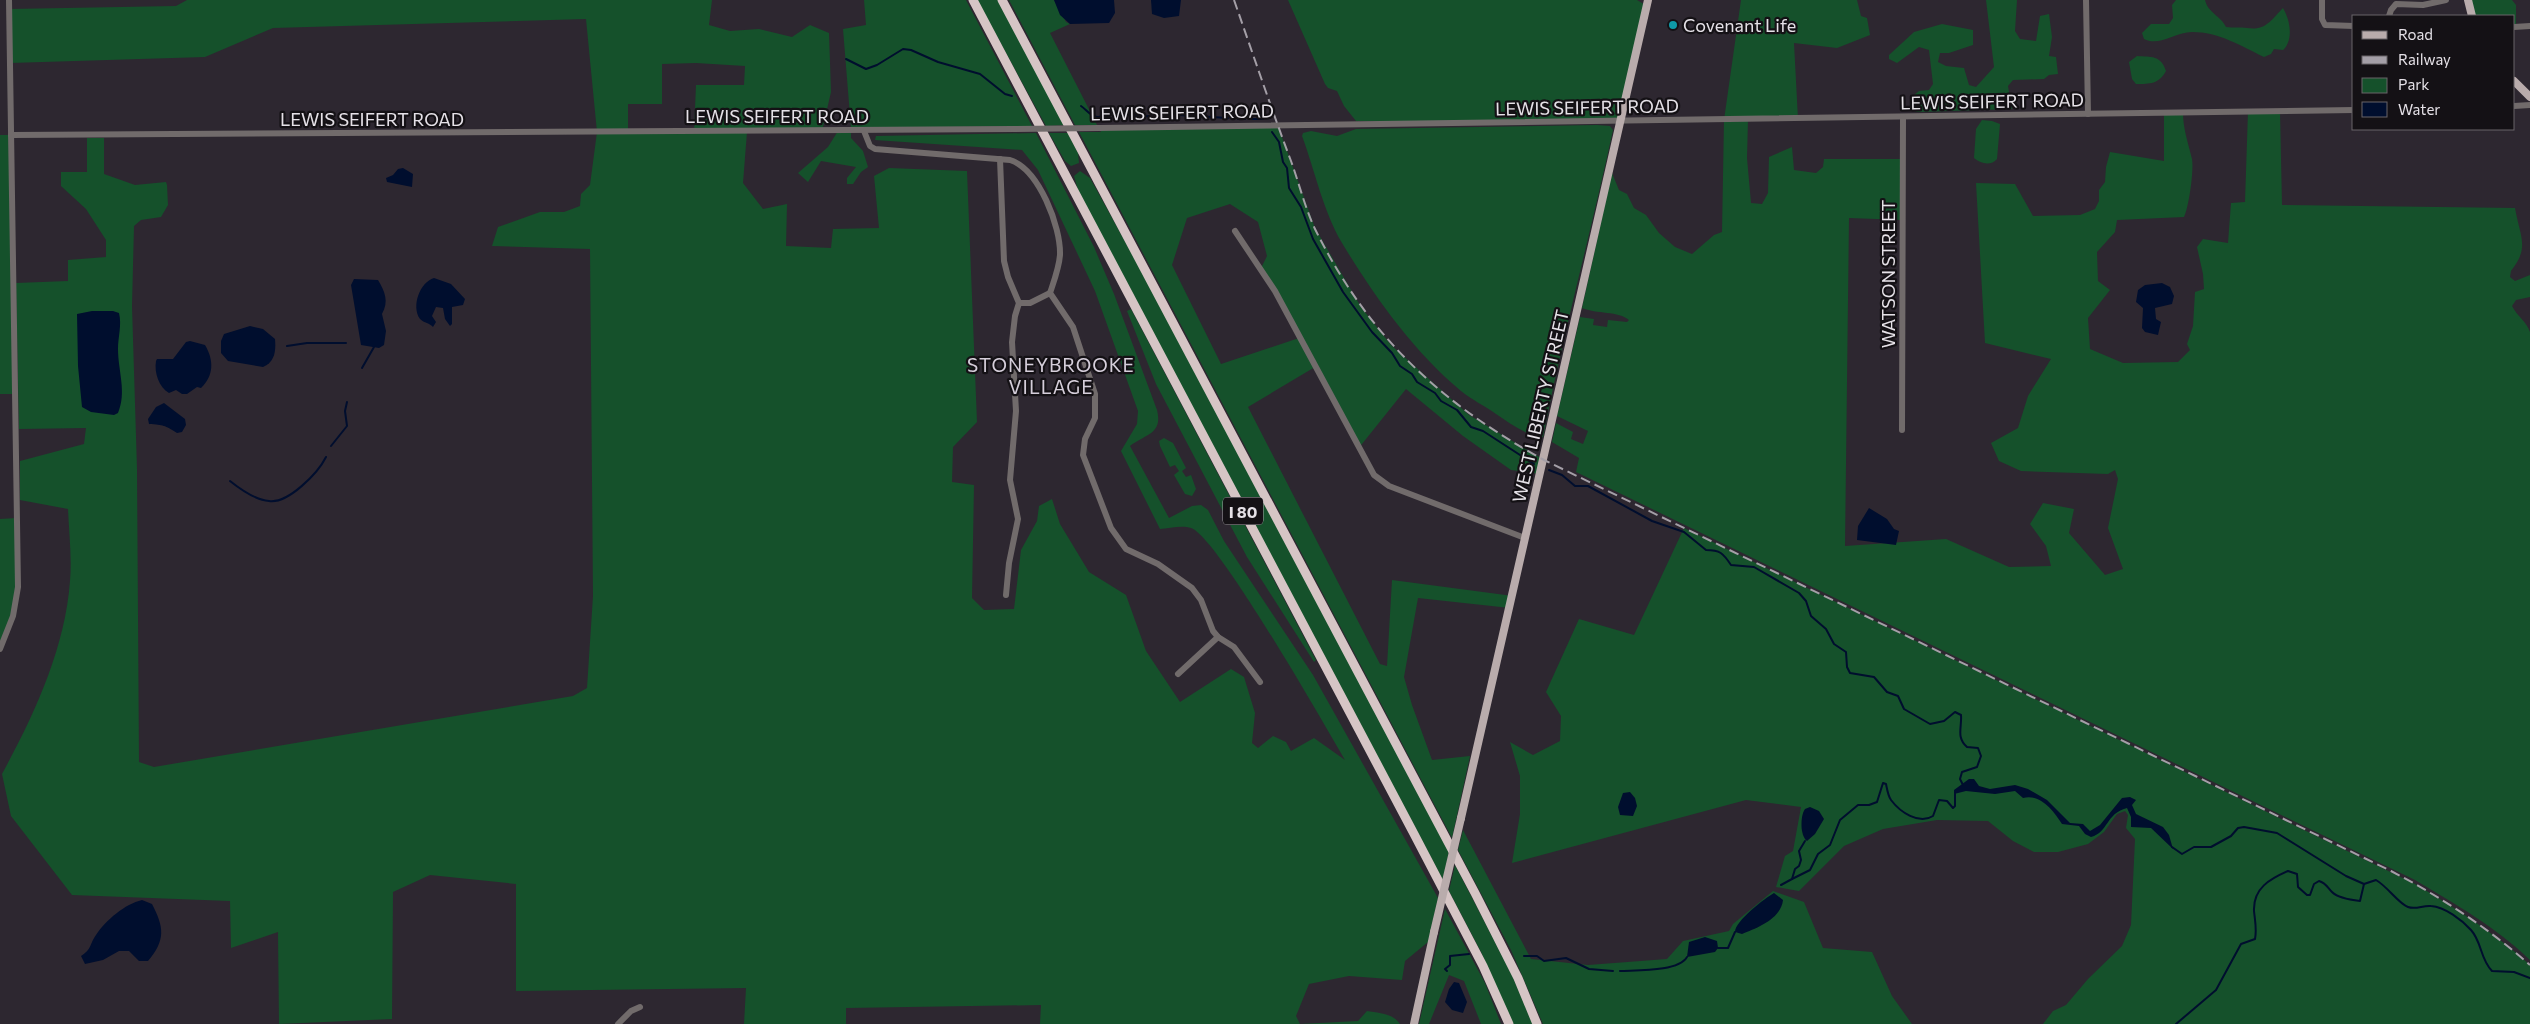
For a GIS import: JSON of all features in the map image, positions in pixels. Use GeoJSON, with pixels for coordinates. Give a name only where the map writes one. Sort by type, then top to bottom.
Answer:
{"type":"FeatureCollection","features":[{"type":"Feature","properties":{"kind":"highway","name":"I 80"},"geometry":{"type":"LineString","coordinates":[[973,0],[1413,832],[1483,966],[1509,1024]]}},
{"type":"Feature","properties":{"kind":"highway","name":"I 80"},"geometry":{"type":"LineString","coordinates":[[1002,0],[1479,902],[1518,978],[1537,1024]]}},
{"type":"Feature","properties":{"kind":"main road","name":"WEST LIBERTY STREET"},"geometry":{"type":"LineString","coordinates":[[1414,1024],[1648,0]]}},
{"type":"Feature","properties":{"kind":"main road"},"geometry":{"type":"LineString","coordinates":[[2468,0],[2472,15]]}},
{"type":"Feature","properties":{"kind":"main road"},"geometry":{"type":"LineString","coordinates":[[2515,82],[2530,97]]}},
{"type":"Feature","properties":{"kind":"street"},"geometry":{"type":"LineString","coordinates":[[0,649],[14,616],[18,587],[10,0]]}},
{"type":"Feature","properties":{"kind":"street"},"geometry":{"type":"LineString","coordinates":[[2086,0],[2088,114]]}},
{"type":"Feature","properties":{"kind":"street"},"geometry":{"type":"LineString","coordinates":[[2322,0],[2322,19],[2326,25],[2352,26]]}},
{"type":"Feature","properties":{"kind":"street"},"geometry":{"type":"LineString","coordinates":[[2389,15],[2395,2],[2423,6],[2446,0]]}},
{"type":"Feature","properties":{"kind":"street"},"geometry":{"type":"LineString","coordinates":[[2515,27],[2530,26]]}},
{"type":"Feature","properties":{"kind":"street"},"geometry":{"type":"LineString","coordinates":[[2515,106],[2530,104]]}},
{"type":"Feature","properties":{"kind":"street","name":"LEWIS SEIFERT ROAD"},"geometry":{"type":"LineString","coordinates":[[11,135],[864,131],[1903,118],[2352,110]]}},
{"type":"Feature","properties":{"kind":"street","name":"WATSON STREET"},"geometry":{"type":"LineString","coordinates":[[1902,430],[1903,118]]}},
{"type":"Feature","properties":{"kind":"street"},"geometry":{"type":"LineString","coordinates":[[864,131],[870,146],[876,149],[1015,161],[1028,170],[1038,184],[1049,210],[1058,240],[1060,255],[1050,293],[1030,303],[1020,303]]}},
{"type":"Feature","properties":{"kind":"street"},"geometry":{"type":"LineString","coordinates":[[1000,159],[1004,261],[1008,277],[1020,303],[1015,316],[1012,342],[1016,411],[1010,486],[1018,519],[1008,563],[1006,595]]}},
{"type":"Feature","properties":{"kind":"street"},"geometry":{"type":"LineString","coordinates":[[1235,231],[1275,291],[1367,466],[1376,477],[1389,486],[1525,538]]}},
{"type":"Feature","properties":{"kind":"street"},"geometry":{"type":"LineString","coordinates":[[1050,293],[1073,327],[1095,394],[1094,418],[1085,439],[1084,455],[1111,528],[1126,549],[1158,564],[1192,588],[1201,600],[1218,637],[1234,647],[1260,682]]}},
{"type":"Feature","properties":{"kind":"street"},"geometry":{"type":"LineString","coordinates":[[1178,674],[1218,637]]}},
{"type":"Feature","properties":{"kind":"street"},"geometry":{"type":"LineString","coordinates":[[618,1024],[631,1011],[640,1006]]}},
{"type":"Feature","properties":{"kind":"green space"},"geometry":{"type":"Polygon","coordinates":[[[187,0],[712,0],[709,25],[730,31],[759,29],[792,37],[810,25],[829,33],[831,92],[822,131],[747,132],[743,183],[763,209],[787,204],[786,246],[831,248],[833,229],[879,228],[874,176],[889,168],[967,171],[977,422],[953,447],[952,482],[974,485],[972,598],[984,610],[1014,609],[1021,550],[1037,521],[1039,506],[1052,499],[1060,524],[1089,572],[1126,595],[1146,651],[1180,702],[1231,669],[1244,677],[1255,713],[1252,743],[1258,748],[1273,736],[1286,742],[1291,751],[1314,738],[1345,760],[1246,596],[1204,539],[1188,527],[1160,529],[1121,451],[1137,424],[1138,411],[1095,291],[1038,170],[1022,150],[875,140],[876,136],[1036,133],[1094,247],[1114,294],[1157,410],[1158,424],[1155,429],[1130,446],[1169,518],[1192,506],[1201,505],[1208,510],[1224,541],[1313,675],[1438,898],[1428,942],[1405,961],[1402,980],[1349,976],[1309,984],[1296,1016],[1300,1024],[1040,1024],[1041,1005],[846,1008],[846,1024],[744,1024],[746,988],[516,991],[516,884],[430,875],[393,892],[392,1019],[279,1024],[278,932],[231,948],[230,901],[72,895],[11,816],[2,774],[36,705],[55,656],[67,606],[71,572],[68,509],[20,500],[20,461],[84,444],[86,428],[19,429],[16,283],[68,281],[68,260],[106,257],[106,240],[86,209],[61,186],[61,172],[87,172],[87,138],[104,138],[104,174],[135,185],[166,182],[167,185],[168,205],[161,217],[141,220],[134,226],[132,306],[137,469],[139,762],[154,767],[573,696],[587,688],[593,596],[590,249],[492,246],[498,227],[540,212],[564,212],[580,206],[581,194],[590,185],[597,132],[586,19],[273,28],[205,57],[10,63],[10,9],[176,6],[187,0]],[[696,63],[662,64],[662,104],[628,104],[628,132],[694,132],[696,85],[744,85],[745,66],[696,63]]]}},
{"type":"Feature","properties":{"kind":"green space"},"geometry":{"type":"Polygon","coordinates":[[[864,0],[966,0],[1032,126],[851,128],[843,29],[866,25],[864,0]]]}},
{"type":"Feature","properties":{"kind":"green space"},"geometry":{"type":"Polygon","coordinates":[[[977,0],[998,0],[1065,125],[1046,126],[977,0]]]}},
{"type":"Feature","properties":{"kind":"green space"},"geometry":{"type":"Polygon","coordinates":[[[1009,0],[1054,0],[1066,22],[1070,24],[1050,33],[1097,125],[1075,125],[1009,0]]]}},
{"type":"Feature","properties":{"kind":"green space"},"geometry":{"type":"Polygon","coordinates":[[[1288,0],[1637,0],[1647,6],[1621,121],[1356,121],[1344,106],[1337,91],[1328,88],[1325,84],[1288,0]]]}},
{"type":"Feature","properties":{"kind":"green space"},"geometry":{"type":"Polygon","coordinates":[[[1741,0],[1857,0],[1861,16],[1867,18],[1870,35],[1837,48],[1794,43],[1798,119],[1748,120],[1747,158],[1751,203],[1762,204],[1768,193],[1769,157],[1792,147],[1794,170],[1816,173],[1823,167],[1824,159],[1903,159],[1903,220],[1849,218],[1845,546],[1946,539],[2009,567],[2051,566],[2046,546],[2030,524],[2043,503],[2074,509],[2069,533],[2105,575],[2123,569],[2108,528],[2118,479],[2115,470],[2108,474],[2021,471],[1999,461],[1991,443],[2018,428],[2028,396],[2051,359],[1985,343],[1976,183],[2015,184],[2033,216],[2080,215],[2095,209],[2099,201],[2099,190],[2105,182],[2110,152],[2164,161],[2164,113],[2183,112],[2192,159],[2192,180],[2184,217],[2117,220],[2115,232],[2097,252],[2098,281],[2110,290],[2088,318],[2090,349],[2123,363],[2178,362],[2190,350],[2187,344],[2193,326],[2195,292],[2204,289],[2197,247],[2203,239],[2228,243],[2231,203],[2245,202],[2248,111],[2280,111],[2282,205],[2515,208],[2522,248],[2510,277],[2515,281],[2530,275],[2530,297],[2516,300],[2512,306],[2527,325],[2530,332],[2530,960],[2489,927],[2415,880],[1576,472],[1579,458],[1552,442],[1556,423],[1573,432],[1571,439],[1583,444],[1588,431],[1557,416],[1580,317],[1594,319],[1593,325],[1607,327],[1608,320],[1627,322],[1629,320],[1619,315],[1582,308],[1612,173],[1619,190],[1627,194],[1634,208],[1646,215],[1659,233],[1675,247],[1692,254],[1714,235],[1722,232],[1724,120],[1741,0]]]}},
{"type":"Feature","properties":{"kind":"green space"},"geometry":{"type":"Polygon","coordinates":[[[1986,0],[2017,0],[2015,31],[2020,39],[2036,41],[2040,16],[2049,14],[2052,37],[2049,56],[2056,57],[2058,74],[2049,75],[2044,79],[2013,80],[2008,86],[2012,109],[1917,112],[1913,110],[1914,95],[1919,91],[1929,90],[1933,84],[1929,50],[1919,47],[1897,63],[1889,59],[1889,55],[1914,32],[1942,24],[1973,30],[1973,45],[1949,53],[1940,53],[1938,62],[1946,66],[1964,68],[1969,85],[1976,87],[1994,67],[1986,0]]]}},
{"type":"Feature","properties":{"kind":"green space"},"geometry":{"type":"Polygon","coordinates":[[[2176,0],[2205,0],[2209,8],[2226,27],[2259,28],[2268,24],[2283,8],[2288,18],[2289,41],[2283,50],[2274,49],[2271,54],[2264,57],[2230,40],[2211,34],[2192,32],[2155,41],[2144,39],[2142,33],[2151,24],[2169,24],[2173,18],[2172,5],[2176,0]]]}},
{"type":"Feature","properties":{"kind":"green space"},"geometry":{"type":"Polygon","coordinates":[[[2468,0],[2512,0],[2516,5],[2516,27],[2515,15],[2472,15],[2468,0]]]}},
{"type":"Feature","properties":{"kind":"green space"},"geometry":{"type":"Polygon","coordinates":[[[2137,56],[2158,59],[2166,71],[2157,81],[2136,84],[2132,79],[2129,62],[2137,56]]]}},
{"type":"Feature","properties":{"kind":"green space"},"geometry":{"type":"Polygon","coordinates":[[[1982,120],[2000,124],[1997,159],[1992,163],[1983,163],[1974,158],[1976,129],[1982,120]]]}},
{"type":"Feature","properties":{"kind":"green space"},"geometry":{"type":"Polygon","coordinates":[[[1278,126],[1315,228],[1361,307],[1391,345],[1469,415],[1544,460],[1540,474],[1511,470],[1463,436],[1406,389],[1358,449],[1315,367],[1248,407],[1380,664],[1387,666],[1392,580],[1513,596],[1510,608],[1418,598],[1404,677],[1412,705],[1432,760],[1470,756],[1452,838],[1079,132],[1101,132],[1099,128],[1278,126]],[[1230,204],[1187,218],[1172,265],[1221,364],[1299,338],[1260,270],[1267,256],[1258,222],[1230,204]]]}},
{"type":"Feature","properties":{"kind":"green space"},"geometry":{"type":"Polygon","coordinates":[[[1610,126],[1613,130],[1559,360],[1543,437],[1537,436],[1518,428],[1461,391],[1411,341],[1381,303],[1335,231],[1324,204],[1302,136],[1303,133],[1311,131],[1337,136],[1356,129],[1610,126]]]}},
{"type":"Feature","properties":{"kind":"green space"},"geometry":{"type":"Polygon","coordinates":[[[838,131],[851,131],[851,138],[863,151],[868,167],[861,172],[853,184],[847,184],[847,178],[856,167],[821,161],[808,182],[798,173],[828,147],[838,131]]]}},
{"type":"Feature","properties":{"kind":"green space"},"geometry":{"type":"Polygon","coordinates":[[[1049,133],[1068,133],[1078,153],[1079,163],[1071,166],[1065,161],[1049,133]]]}},
{"type":"Feature","properties":{"kind":"green space"},"geometry":{"type":"Polygon","coordinates":[[[0,135],[11,135],[16,394],[0,394],[0,135]]]}},
{"type":"Feature","properties":{"kind":"green space"},"geometry":{"type":"Polygon","coordinates":[[[1080,171],[1090,178],[1138,265],[1449,851],[1443,880],[1078,190],[1074,176],[1080,171]]]}},
{"type":"Feature","properties":{"kind":"green space"},"geometry":{"type":"Polygon","coordinates":[[[1131,309],[1316,660],[1314,662],[1247,557],[1156,384],[1127,311],[1131,309]]]}},
{"type":"Feature","properties":{"kind":"green space"},"geometry":{"type":"Polygon","coordinates":[[[1164,438],[1173,443],[1186,468],[1182,471],[1186,477],[1191,475],[1196,489],[1192,496],[1185,494],[1174,475],[1179,471],[1175,465],[1170,467],[1160,446],[1159,441],[1164,438]]]}},
{"type":"Feature","properties":{"kind":"green space"},"geometry":{"type":"Polygon","coordinates":[[[17,518],[17,597],[0,649],[0,519],[17,518]]]}},
{"type":"Feature","properties":{"kind":"green space"},"geometry":{"type":"Polygon","coordinates":[[[1684,528],[2415,884],[2489,932],[2530,965],[2530,1024],[2043,1024],[2053,1011],[2066,1005],[2088,979],[2122,946],[2131,925],[2135,839],[2126,828],[2128,815],[2125,811],[2117,814],[2104,832],[2088,844],[2058,852],[2034,852],[2013,841],[1988,821],[1937,820],[1883,829],[1844,846],[1799,891],[1776,887],[1785,856],[1793,851],[1801,807],[1746,800],[1512,863],[1520,814],[1520,776],[1510,742],[1533,755],[1560,741],[1561,716],[1546,692],[1579,619],[1634,635],[1684,528]]]}},
{"type":"Feature","properties":{"kind":"green space"},"geometry":{"type":"Polygon","coordinates":[[[1463,830],[1531,959],[1588,965],[1667,959],[1683,941],[1729,931],[1733,924],[1773,891],[1804,902],[1823,948],[1872,952],[1892,996],[1912,1024],[1543,1024],[1511,950],[1458,850],[1463,830]]]}},
{"type":"Feature","properties":{"kind":"green space"},"geometry":{"type":"Polygon","coordinates":[[[1455,865],[1511,973],[1533,1024],[1512,1024],[1481,952],[1449,891],[1455,865]]]}},
{"type":"Feature","properties":{"kind":"green space"},"geometry":{"type":"Polygon","coordinates":[[[1445,909],[1485,983],[1501,1024],[1481,1024],[1464,981],[1449,975],[1429,1024],[1419,1024],[1445,909]]]}},
{"type":"Feature","properties":{"kind":"green space"},"geometry":{"type":"Polygon","coordinates":[[[1367,1011],[1389,1016],[1400,1024],[1300,1024],[1358,1021],[1367,1011]]]}},
{"type":"Feature","properties":{"kind":"water"},"geometry":{"type":"Polygon","coordinates":[[[1054,0],[1114,0],[1115,13],[1109,23],[1070,24],[1060,15],[1054,0]]]}},
{"type":"Feature","properties":{"kind":"water"},"geometry":{"type":"Polygon","coordinates":[[[1151,0],[1181,0],[1179,16],[1164,18],[1152,14],[1151,0]]]}},
{"type":"Feature","properties":{"kind":"water"},"geometry":{"type":"Polygon","coordinates":[[[403,168],[413,174],[412,187],[387,182],[386,178],[393,175],[398,169],[403,168]]]}},
{"type":"Feature","properties":{"kind":"water"},"geometry":{"type":"Polygon","coordinates":[[[434,278],[451,284],[465,299],[463,305],[452,307],[452,324],[450,326],[445,319],[443,308],[436,307],[432,316],[436,322],[433,327],[420,319],[417,314],[418,295],[425,284],[434,278]]]}},
{"type":"Feature","properties":{"kind":"water"},"geometry":{"type":"Polygon","coordinates":[[[354,279],[378,280],[384,293],[386,301],[382,314],[386,331],[384,345],[379,348],[361,345],[351,285],[354,279]]]}},
{"type":"Feature","properties":{"kind":"water"},"geometry":{"type":"Polygon","coordinates":[[[2162,283],[2170,287],[2174,296],[2172,304],[2155,308],[2156,319],[2161,322],[2158,335],[2145,332],[2142,328],[2143,308],[2136,302],[2138,290],[2145,285],[2162,283]]]}},
{"type":"Feature","properties":{"kind":"water"},"geometry":{"type":"Polygon","coordinates":[[[92,311],[113,311],[119,313],[118,357],[122,397],[118,413],[114,415],[91,412],[82,407],[78,366],[77,314],[92,311]]]}},
{"type":"Feature","properties":{"kind":"water"},"geometry":{"type":"Polygon","coordinates":[[[250,326],[263,329],[275,339],[274,356],[263,367],[228,361],[221,353],[221,341],[224,334],[250,326]]]}},
{"type":"Feature","properties":{"kind":"water"},"geometry":{"type":"Polygon","coordinates":[[[190,341],[205,345],[208,351],[211,368],[208,378],[201,388],[197,387],[187,394],[182,394],[176,390],[169,393],[162,387],[158,379],[156,361],[157,359],[173,359],[186,342],[190,341]]]}},
{"type":"Feature","properties":{"kind":"water"},"geometry":{"type":"Polygon","coordinates":[[[164,403],[185,419],[186,425],[182,432],[177,433],[164,426],[149,424],[148,419],[156,407],[164,403]]]}},
{"type":"Feature","properties":{"kind":"water"},"geometry":{"type":"Polygon","coordinates":[[[1869,508],[1887,519],[1894,529],[1899,531],[1896,545],[1857,540],[1858,526],[1869,508]]]}},
{"type":"Feature","properties":{"kind":"water"},"geometry":{"type":"Polygon","coordinates":[[[1969,779],[1974,779],[1979,786],[1990,789],[2015,785],[2028,789],[2047,800],[2070,823],[2083,824],[2090,831],[2100,825],[2122,798],[2130,797],[2136,800],[2132,805],[2136,814],[2163,827],[2169,835],[2173,849],[2151,828],[2131,827],[2131,817],[2127,808],[2115,814],[2097,835],[2091,837],[2085,834],[2079,826],[2062,824],[2046,804],[2035,798],[2023,798],[2015,791],[1995,794],[1966,791],[1954,794],[1954,790],[1969,779]]]}},
{"type":"Feature","properties":{"kind":"water"},"geometry":{"type":"Polygon","coordinates":[[[1630,792],[1635,798],[1637,806],[1633,816],[1620,815],[1618,807],[1623,793],[1630,792]]]}},
{"type":"Feature","properties":{"kind":"water"},"geometry":{"type":"Polygon","coordinates":[[[1810,807],[1819,811],[1824,819],[1815,834],[1807,841],[1802,831],[1802,821],[1803,812],[1810,807]]]}},
{"type":"Feature","properties":{"kind":"water"},"geometry":{"type":"Polygon","coordinates":[[[1774,893],[1783,900],[1781,907],[1773,918],[1761,926],[1742,934],[1735,932],[1736,927],[1745,916],[1774,893]]]}},
{"type":"Feature","properties":{"kind":"water"},"geometry":{"type":"Polygon","coordinates":[[[142,900],[152,904],[161,927],[158,946],[148,961],[139,961],[129,951],[119,951],[103,960],[85,964],[81,956],[89,949],[96,935],[105,924],[116,913],[142,900]]]}},
{"type":"Feature","properties":{"kind":"water"},"geometry":{"type":"Polygon","coordinates":[[[1705,937],[1717,941],[1718,948],[1715,952],[1687,957],[1689,942],[1705,937]]]}},
{"type":"Feature","properties":{"kind":"water"},"geometry":{"type":"Polygon","coordinates":[[[1454,982],[1459,983],[1467,1002],[1463,1013],[1452,1010],[1445,1002],[1449,989],[1454,982]]]}},
{"type":"Feature","properties":{"kind":"waterway"},"geometry":{"type":"LineString","coordinates":[[846,59],[866,69],[877,65],[903,49],[911,50],[938,62],[980,74],[1005,94],[1012,96]]}},
{"type":"Feature","properties":{"kind":"waterway"},"geometry":{"type":"LineString","coordinates":[[1081,106],[1097,117],[1115,111],[1149,116]]}},
{"type":"Feature","properties":{"kind":"waterway"},"geometry":{"type":"LineString","coordinates":[[1163,114],[1228,118]]}},
{"type":"Feature","properties":{"kind":"waterway"},"geometry":{"type":"LineString","coordinates":[[1238,119],[1245,119]]}},
{"type":"Feature","properties":{"kind":"waterway"},"geometry":{"type":"LineString","coordinates":[[1252,119],[1263,119]]}},
{"type":"Feature","properties":{"kind":"waterway"},"geometry":{"type":"LineString","coordinates":[[1272,132],[1279,142],[1283,162],[1287,168],[1289,188],[1301,207],[1313,239],[1343,292],[1372,332],[1392,353],[1400,366],[1412,374],[1417,382],[1435,393],[1441,401],[1457,410],[1471,427],[1483,431],[1534,464]]}},
{"type":"Feature","properties":{"kind":"waterway"},"geometry":{"type":"LineString","coordinates":[[287,346],[307,343],[346,343]]}},
{"type":"Feature","properties":{"kind":"waterway"},"geometry":{"type":"LineString","coordinates":[[362,368],[374,347]]}},
{"type":"Feature","properties":{"kind":"waterway"},"geometry":{"type":"LineString","coordinates":[[331,446],[347,426],[345,411],[347,402]]}},
{"type":"Feature","properties":{"kind":"waterway"},"geometry":{"type":"LineString","coordinates":[[230,481],[243,491],[259,499],[277,501],[285,498],[302,486],[326,457]]}},
{"type":"Feature","properties":{"kind":"waterway"},"geometry":{"type":"LineString","coordinates":[[1549,470],[1562,475],[1575,486],[1588,486],[1652,521],[1684,532],[1706,550],[1721,553],[1731,565],[1754,567],[1799,593],[1806,601],[1811,616],[1826,629],[1834,644],[1846,652],[1847,667],[1850,673],[1874,677],[1887,692],[1898,696],[1904,709],[1930,724],[1944,721],[1955,712],[1961,715],[1960,732],[1962,740],[1967,747],[1978,748],[1981,756],[1977,767],[1962,772],[1960,779],[1963,785]]}},
{"type":"Feature","properties":{"kind":"waterway"},"geometry":{"type":"LineString","coordinates":[[1792,879],[1810,870],[1818,854],[1830,845],[1840,820],[1858,805],[1869,805],[1877,802],[1883,783],[1886,784],[1890,798],[1899,809],[1910,816],[1922,819],[1933,816],[1939,800],[1947,801],[1953,808],[1955,806],[1955,793]]}},
{"type":"Feature","properties":{"kind":"waterway"},"geometry":{"type":"LineString","coordinates":[[2172,847],[2182,854],[2194,847],[2211,847],[2231,836],[2238,828],[2244,827],[2277,833],[2346,876],[2364,884]]}},
{"type":"Feature","properties":{"kind":"waterway"},"geometry":{"type":"LineString","coordinates":[[1781,885],[1792,879],[1795,869],[1799,866],[1801,860],[1799,851],[1805,841]]}},
{"type":"Feature","properties":{"kind":"waterway"},"geometry":{"type":"LineString","coordinates":[[2176,1024],[2216,990],[2241,944],[2255,939],[2254,903],[2256,896],[2269,881],[2288,871],[2297,874],[2298,887],[2307,895],[2310,895],[2314,884],[2319,881],[2338,896],[2360,901],[2364,884],[2376,880],[2408,907],[2431,906],[2447,911],[2458,918],[2475,935],[2485,961],[2492,971],[2514,972],[2530,978]]}},
{"type":"Feature","properties":{"kind":"waterway"},"geometry":{"type":"LineString","coordinates":[[1718,948],[1728,948],[1735,932]]}},
{"type":"Feature","properties":{"kind":"waterway"},"geometry":{"type":"LineString","coordinates":[[1447,971],[1445,969],[1450,965],[1450,956],[1469,954]]}},
{"type":"Feature","properties":{"kind":"waterway"},"geometry":{"type":"LineString","coordinates":[[1524,956],[1537,956],[1544,961],[1566,958],[1589,969],[1613,971]]}},
{"type":"Feature","properties":{"kind":"waterway"},"geometry":{"type":"LineString","coordinates":[[1620,971],[1666,968],[1682,962],[1687,957]]}},
{"type":"Feature","properties":{"kind":"railway"},"geometry":{"type":"LineString","coordinates":[[1234,0],[1308,213],[1336,267],[1383,334],[1410,363],[1472,415],[1544,460],[2391,871],[2428,891],[2464,914],[2498,938],[2530,965]]}},
{"type":"Feature","properties":{"kind":"place","name":"Covenant Life"},"geometry":{"type":"Point","coordinates":[1673,25]}},
{"type":"Feature","properties":{"kind":"district","name":"STONEYBROOKE VILLAGE"},"geometry":{"type":"Point","coordinates":[1051,375]}}]}
